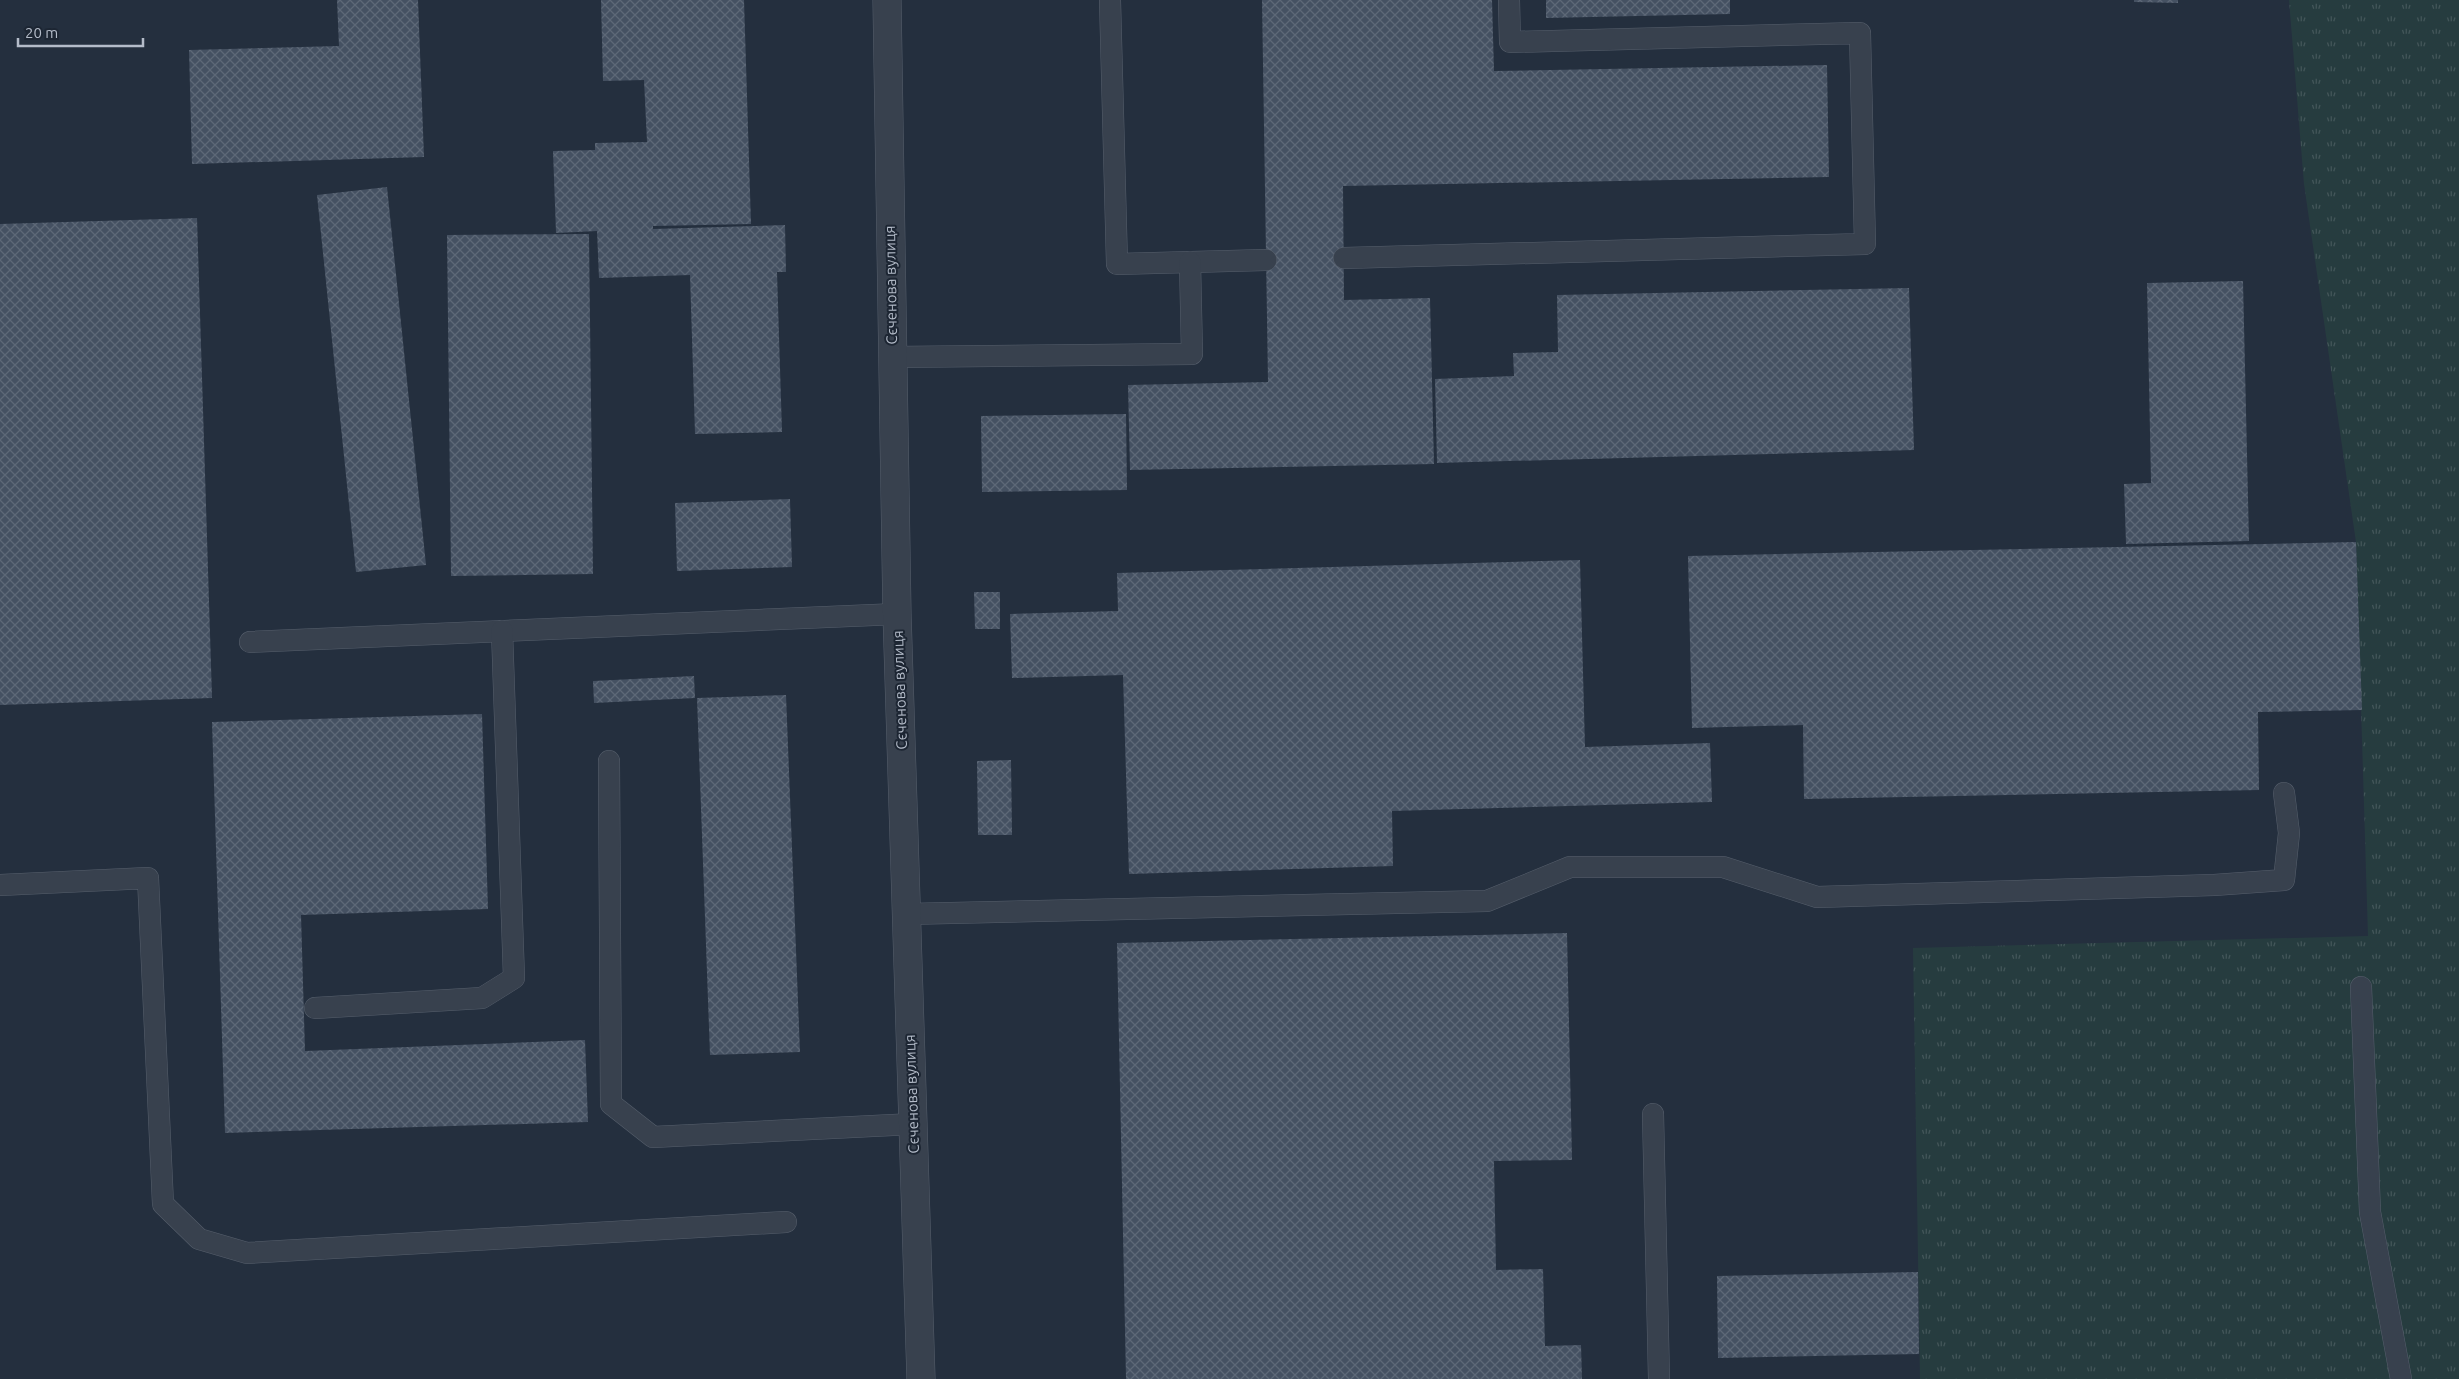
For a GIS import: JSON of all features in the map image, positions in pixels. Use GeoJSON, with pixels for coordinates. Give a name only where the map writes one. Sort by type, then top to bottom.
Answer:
{"type":"FeatureCollection","features":[{"type":"Feature","properties":{"kind":"street","name":"Сєченова вулиця"},"geometry":{"type":"LineString","coordinates":[[887,0],[891,357],[921,1379]]}},
{"type":"Feature","properties":{"kind":"lane"},"geometry":{"type":"LineString","coordinates":[[1110,0],[1116,264],[1266,260]]}},
{"type":"Feature","properties":{"kind":"lane"},"geometry":{"type":"LineString","coordinates":[[1344,258],[1865,244],[1860,33],[1510,42],[1509,0]]}},
{"type":"Feature","properties":{"kind":"lane"},"geometry":{"type":"LineString","coordinates":[[891,357],[1192,354],[1190,262]]}},
{"type":"Feature","properties":{"kind":"lane"},"geometry":{"type":"LineString","coordinates":[[250,642],[898,614]]}},
{"type":"Feature","properties":{"kind":"lane"},"geometry":{"type":"LineString","coordinates":[[315,1008],[482,998],[514,978],[502,631]]}},
{"type":"Feature","properties":{"kind":"lane"},"geometry":{"type":"LineString","coordinates":[[609,761],[611,1104],[653,1137],[913,1124]]}},
{"type":"Feature","properties":{"kind":"lane"},"geometry":{"type":"LineString","coordinates":[[906,914],[1487,901],[1570,867],[1723,867],[1818,897],[2214,885],[2284,880],[2289,833],[2284,793]]}},
{"type":"Feature","properties":{"kind":"lane"},"geometry":{"type":"LineString","coordinates":[[0,885],[148,878],[163,1204],[199,1239],[247,1253],[786,1222]]}},
{"type":"Feature","properties":{"kind":"lane"},"geometry":{"type":"LineString","coordinates":[[2361,986],[2370,1212],[2401,1379]]}},
{"type":"Feature","properties":{"kind":"lane"},"geometry":{"type":"LineString","coordinates":[[1653,1114],[1659,1379]]}},
{"type":"Feature","properties":{"kind":"green space"},"geometry":{"type":"Polygon","coordinates":[[[2289,0],[2459,0],[2459,1379],[1920,1379],[1913,948],[2368,936],[2356,542],[2304,184],[2289,0]]]}},
{"type":"Feature","properties":{"kind":"building"},"geometry":{"type":"Polygon","coordinates":[[[337,0],[418,0],[424,157],[192,164],[189,50],[339,46],[337,0]]]}},
{"type":"Feature","properties":{"kind":"building"},"geometry":{"type":"Polygon","coordinates":[[[601,0],[744,0],[751,224],[653,226],[653,229],[785,225],[786,272],[777,272],[782,432],[695,434],[690,275],[599,278],[597,231],[556,233],[553,151],[595,150],[595,143],[647,142],[644,80],[603,81],[601,0]]]}},
{"type":"Feature","properties":{"kind":"building"},"geometry":{"type":"Polygon","coordinates":[[[1262,0],[1492,0],[1494,71],[1827,65],[1829,177],[1343,186],[1344,300],[1430,298],[1434,464],[1130,470],[1128,385],[1268,382],[1262,0]]]}},
{"type":"Feature","properties":{"kind":"building"},"geometry":{"type":"Polygon","coordinates":[[[1546,0],[1730,0],[1730,14],[1546,18],[1546,0]]]}},
{"type":"Feature","properties":{"kind":"building"},"geometry":{"type":"Polygon","coordinates":[[[2134,0],[2178,0],[2178,3],[2134,2],[2134,0]]]}},
{"type":"Feature","properties":{"kind":"building"},"geometry":{"type":"Polygon","coordinates":[[[387,187],[426,565],[356,572],[317,195],[387,187]]]}},
{"type":"Feature","properties":{"kind":"building"},"geometry":{"type":"Polygon","coordinates":[[[197,218],[212,698],[0,705],[0,224],[197,218]]]}},
{"type":"Feature","properties":{"kind":"building"},"geometry":{"type":"Polygon","coordinates":[[[589,234],[593,574],[451,576],[447,235],[589,234]]]}},
{"type":"Feature","properties":{"kind":"building"},"geometry":{"type":"Polygon","coordinates":[[[2243,281],[2249,541],[2126,544],[2124,484],[2151,483],[2147,283],[2243,281]]]}},
{"type":"Feature","properties":{"kind":"building"},"geometry":{"type":"Polygon","coordinates":[[[1909,288],[1914,450],[1437,463],[1435,379],[1514,376],[1513,353],[1558,352],[1557,295],[1909,288]]]}},
{"type":"Feature","properties":{"kind":"building"},"geometry":{"type":"Polygon","coordinates":[[[1126,414],[1127,490],[982,492],[981,416],[1126,414]]]}},
{"type":"Feature","properties":{"kind":"building"},"geometry":{"type":"Polygon","coordinates":[[[790,499],[792,567],[677,571],[675,503],[790,499]]]}},
{"type":"Feature","properties":{"kind":"building"},"geometry":{"type":"Polygon","coordinates":[[[2356,542],[2362,710],[2258,712],[2259,790],[1804,799],[1803,725],[1692,728],[1688,556],[2356,542]]]}},
{"type":"Feature","properties":{"kind":"building"},"geometry":{"type":"Polygon","coordinates":[[[1580,560],[1585,747],[1710,743],[1712,802],[1392,811],[1393,866],[1129,874],[1123,675],[1012,678],[1010,614],[1118,611],[1117,573],[1580,560]]]}},
{"type":"Feature","properties":{"kind":"building"},"geometry":{"type":"Polygon","coordinates":[[[974,592],[1000,592],[1000,629],[975,629],[974,592]]]}},
{"type":"Feature","properties":{"kind":"building"},"geometry":{"type":"Polygon","coordinates":[[[694,676],[695,698],[594,703],[593,681],[694,676]]]}},
{"type":"Feature","properties":{"kind":"building"},"geometry":{"type":"Polygon","coordinates":[[[786,695],[800,1052],[710,1055],[697,698],[786,695]]]}},
{"type":"Feature","properties":{"kind":"building"},"geometry":{"type":"Polygon","coordinates":[[[482,714],[488,909],[301,915],[305,1051],[585,1040],[588,1122],[225,1133],[212,722],[482,714]]]}},
{"type":"Feature","properties":{"kind":"building"},"geometry":{"type":"Polygon","coordinates":[[[1011,760],[1012,835],[978,835],[977,761],[1011,760]]]}},
{"type":"Feature","properties":{"kind":"building"},"geometry":{"type":"Polygon","coordinates":[[[1567,933],[1572,1160],[1494,1161],[1496,1270],[1543,1269],[1545,1346],[1581,1345],[1582,1379],[1126,1379],[1117,943],[1567,933]]]}},
{"type":"Feature","properties":{"kind":"building"},"geometry":{"type":"Polygon","coordinates":[[[1918,1272],[1919,1354],[1718,1358],[1717,1276],[1918,1272]]]}}]}
